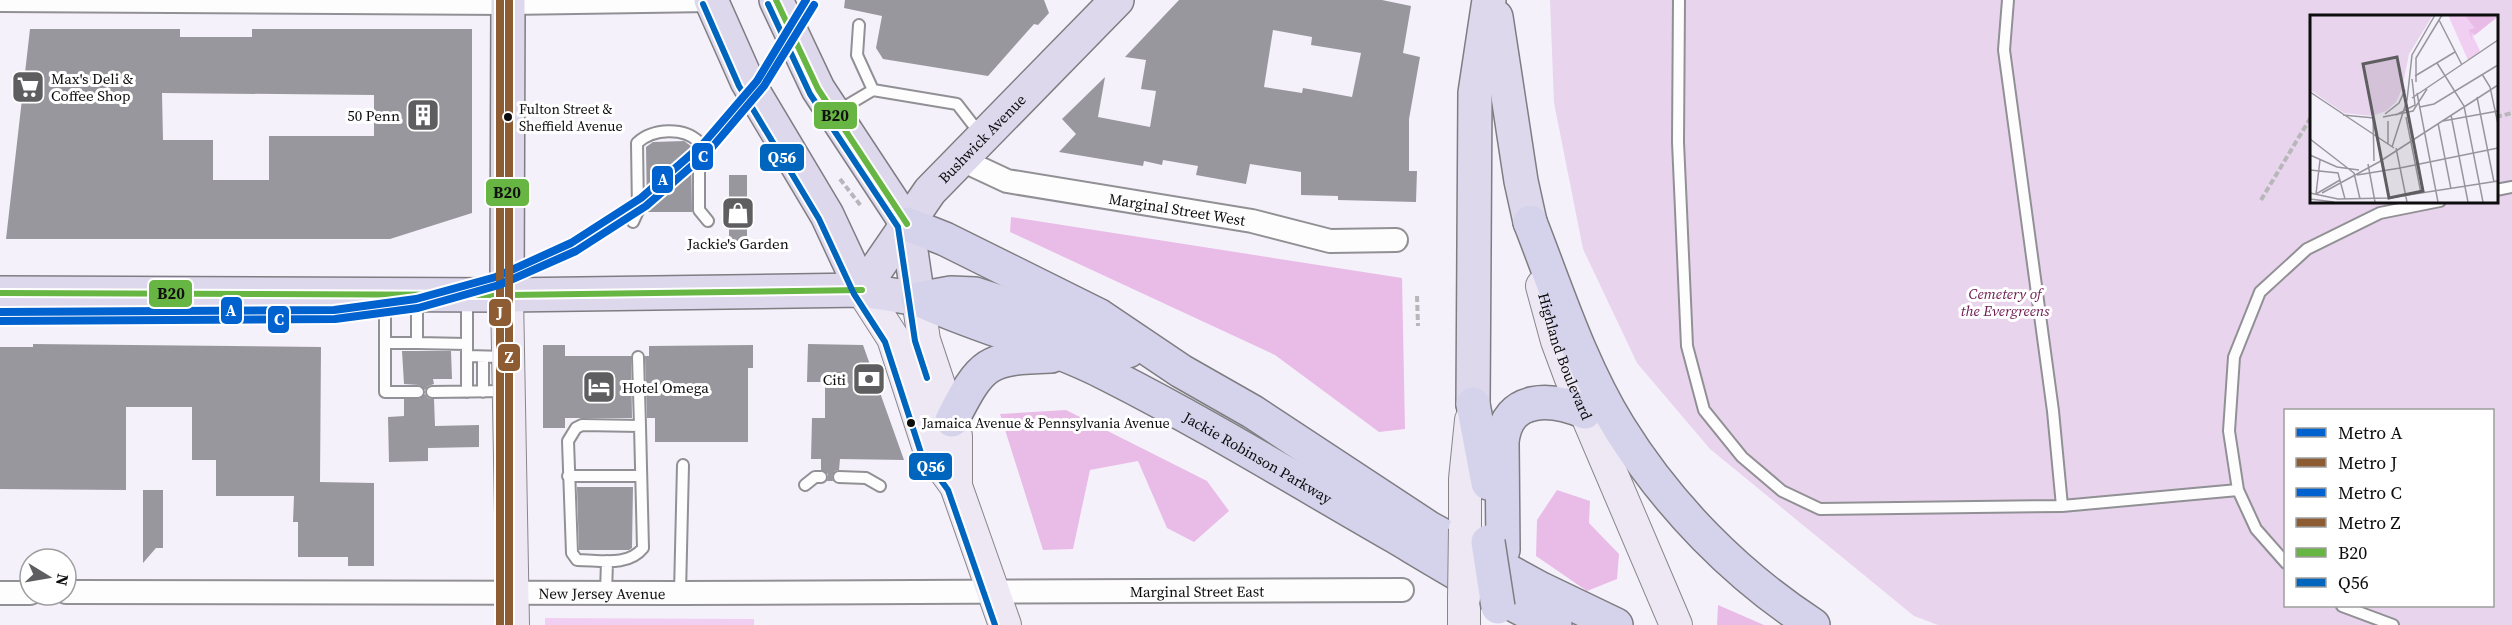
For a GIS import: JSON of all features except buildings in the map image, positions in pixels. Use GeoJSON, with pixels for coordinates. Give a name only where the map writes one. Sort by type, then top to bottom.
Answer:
{"type":"FeatureCollection","features":[{"type":"Feature","properties":{"kind":"highway"},"geometry":{"type":"LineString","coordinates":[[1530,222],[1575,336],[1619,427],[1656,478],[1701,532],[1754,582],[1813,625]]}},
{"type":"Feature","properties":{"kind":"highway"},"geometry":{"type":"LineString","coordinates":[[907,224],[945,239],[1098,315],[1181,371]]}},
{"type":"Feature","properties":{"kind":"highway"},"geometry":{"type":"LineString","coordinates":[[918,299],[951,293],[975,294],[1018,308],[1181,371]]}},
{"type":"Feature","properties":{"kind":"highway","name":"Jackie Robinson Parkway"},"geometry":{"type":"LineString","coordinates":[[918,299],[971,321],[1069,356],[1106,374],[1189,418],[1474,583],[1555,625]]}},
{"type":"Feature","properties":{"kind":"highway"},"geometry":{"type":"LineString","coordinates":[[952,420],[976,378],[999,361],[1018,357],[1069,356]]}},
{"type":"Feature","properties":{"kind":"highway","name":"Jackie Robinson Parkway"},"geometry":{"type":"LineString","coordinates":[[1181,371],[1252,412],[1429,528],[1541,589],[1616,625]]}},
{"type":"Feature","properties":{"kind":"highway"},"geometry":{"type":"LineString","coordinates":[[1485,480],[1505,426],[1526,406],[1558,402],[1585,412]]}},
{"type":"Feature","properties":{"kind":"highway"},"geometry":{"type":"LineString","coordinates":[[1473,404],[1485,480],[1488,542],[1498,616]]}},
{"type":"Feature","properties":{"kind":"main road"},"geometry":{"type":"LineString","coordinates":[[711,0],[747,81],[827,215],[862,290],[893,338],[930,450],[956,486],[1005,625]]}},
{"type":"Feature","properties":{"kind":"main road"},"geometry":{"type":"LineString","coordinates":[[776,0],[818,90],[907,224],[924,340],[956,436],[956,486]]}},
{"type":"Feature","properties":{"kind":"main road","name":"Bushwick Avenue"},"geometry":{"type":"LineString","coordinates":[[862,290],[930,191],[1117,0]]}},
{"type":"Feature","properties":{"kind":"main road","name":"Highland Boulevard"},"geometry":{"type":"LineString","coordinates":[[1492,0],[1510,98],[1521,181],[1546,304],[1557,341],[1585,412],[1676,625]]}},
{"type":"Feature","properties":{"kind":"main road","name":"Highland Boulevard"},"geometry":{"type":"LineString","coordinates":[[1473,404],[1475,93],[1492,0]]}},
{"type":"Feature","properties":{"kind":"main road"},"geometry":{"type":"LineString","coordinates":[[508,1],[507,295],[496,357],[496,391],[513,593],[513,625]]}},
{"type":"Feature","properties":{"kind":"main road"},"geometry":{"type":"LineString","coordinates":[[0,293],[507,295],[862,290],[918,299]]}},
{"type":"Feature","properties":{"kind":"main road"},"geometry":{"type":"LineString","coordinates":[[1464,625],[1485,480]]}},
{"type":"Feature","properties":{"kind":"street"},"geometry":{"type":"LineString","coordinates":[[0,0],[683,2],[711,0]]}},
{"type":"Feature","properties":{"kind":"street","name":"Marginal Street West"},"geometry":{"type":"LineString","coordinates":[[973,149],[1007,181],[1252,221],[1330,241],[1396,240]]}},
{"type":"Feature","properties":{"kind":"street","name":"Marginal Street East"},"geometry":{"type":"LineString","coordinates":[[993,592],[1402,590]]}},
{"type":"Feature","properties":{"kind":"street"},"geometry":{"type":"LineString","coordinates":[[0,593],[18,592]]}},
{"type":"Feature","properties":{"kind":"street","name":"New Jersey Avenue"},"geometry":{"type":"LineString","coordinates":[[78,592],[993,592]]}},
{"type":"Feature","properties":{"kind":"lane"},"geometry":{"type":"LineString","coordinates":[[1679,0],[1678,142],[1687,346],[1704,410],[1742,457],[1782,490],[1820,509],[2062,506],[2238,490]]}},
{"type":"Feature","properties":{"kind":"lane"},"geometry":{"type":"LineString","coordinates":[[2008,0],[2004,50],[2053,411],[2062,506]]}},
{"type":"Feature","properties":{"kind":"lane"},"geometry":{"type":"LineString","coordinates":[[859,25],[857,55],[873,90]]}},
{"type":"Feature","properties":{"kind":"lane"},"geometry":{"type":"LineString","coordinates":[[834,114],[873,90],[957,104],[973,149]]}},
{"type":"Feature","properties":{"kind":"lane"},"geometry":{"type":"LineString","coordinates":[[633,222],[638,211],[638,142],[645,135],[669,131],[691,135],[699,142],[699,210],[708,221]]}},
{"type":"Feature","properties":{"kind":"lane"},"geometry":{"type":"LineString","coordinates":[[2497,190],[2512,187]]}},
{"type":"Feature","properties":{"kind":"lane"},"geometry":{"type":"LineString","coordinates":[[2284,561],[2256,529],[2238,490],[2229,430],[2234,357],[2260,292],[2307,249],[2380,213],[2435,202]]}},
{"type":"Feature","properties":{"kind":"lane"},"geometry":{"type":"LineString","coordinates":[[401,294],[385,343],[385,393],[418,392]]}},
{"type":"Feature","properties":{"kind":"lane"},"geometry":{"type":"LineString","coordinates":[[401,294],[417,343]]}},
{"type":"Feature","properties":{"kind":"lane"},"geometry":{"type":"LineString","coordinates":[[467,295],[467,392]]}},
{"type":"Feature","properties":{"kind":"lane"},"geometry":{"type":"LineString","coordinates":[[385,343],[417,343],[429,347],[467,344]]}},
{"type":"Feature","properties":{"kind":"lane"},"geometry":{"type":"LineString","coordinates":[[467,356],[496,357]]}},
{"type":"Feature","properties":{"kind":"lane"},"geometry":{"type":"LineString","coordinates":[[638,357],[640,426],[643,548],[637,556],[626,561],[607,561],[594,555],[577,560],[572,553],[568,441],[576,428],[582,425],[640,426]]}},
{"type":"Feature","properties":{"kind":"lane"},"geometry":{"type":"LineString","coordinates":[[432,392],[496,391]]}},
{"type":"Feature","properties":{"kind":"lane"},"geometry":{"type":"LineString","coordinates":[[680,593],[682,465]]}},
{"type":"Feature","properties":{"kind":"lane"},"geometry":{"type":"LineString","coordinates":[[568,476],[594,481],[641,476]]}},
{"type":"Feature","properties":{"kind":"lane"},"geometry":{"type":"LineString","coordinates":[[805,485],[815,477],[821,477]]}},
{"type":"Feature","properties":{"kind":"lane"},"geometry":{"type":"LineString","coordinates":[[839,477],[866,478],[880,486]]}},
{"type":"Feature","properties":{"kind":"lane"},"geometry":{"type":"LineString","coordinates":[[606,593],[607,561]]}},
{"type":"Feature","properties":{"kind":"lane"},"geometry":{"type":"LineString","coordinates":[[2345,607],[2393,625]]}},
{"type":"Feature","properties":{"kind":"path"},"geometry":{"type":"LineString","coordinates":[[2497,117],[2512,114]]}},
{"type":"Feature","properties":{"kind":"path"},"geometry":{"type":"LineString","coordinates":[[2261,200],[2310,119]]}},
{"type":"Feature","properties":{"kind":"path"},"geometry":{"type":"LineString","coordinates":[[1417,296],[1418,326]]}},
{"type":"Feature","properties":{"kind":"shaded area"},"geometry":{"type":"Polygon","coordinates":[[[1011,217],[1402,278],[1405,429],[1379,432],[1275,355],[1010,232],[1011,217]]]}},
{"type":"Feature","properties":{"kind":"shaded area"},"geometry":{"type":"Polygon","coordinates":[[[1066,410],[1207,481],[1229,511],[1194,542],[1167,528],[1138,461],[1090,470],[1073,549],[1043,550],[1000,414],[1066,410]]]}},
{"type":"Feature","properties":{"kind":"shaded area"},"geometry":{"type":"Polygon","coordinates":[[[1557,490],[1590,501],[1589,523],[1619,554],[1617,579],[1587,591],[1536,556],[1537,520],[1557,490]]]}},
{"type":"Feature","properties":{"kind":"shaded area"},"geometry":{"type":"Polygon","coordinates":[[[1718,605],[1764,625],[1717,625],[1718,605]]]}},
{"type":"Feature","properties":{"kind":"shaded area"},"geometry":{"type":"Polygon","coordinates":[[[545,618],[754,619],[754,625],[545,625],[545,618]]]}},
{"type":"Feature","properties":{"kind":"green space","name":"Cemetery of the Evergreens"},"geometry":{"type":"Polygon","coordinates":[[[1550,0],[2512,0],[2512,625],[1938,625],[1914,616],[1710,449],[1637,363],[1583,249],[1554,103],[1550,0]]]}},
{"type":"Feature","properties":{"kind":"metro line","name":"J"},"geometry":{"type":"LineString","coordinates":[[500,0],[500,625]]}},
{"type":"Feature","properties":{"kind":"metro line","name":"Z"},"geometry":{"type":"LineString","coordinates":[[509,0],[509,625]]}},
{"type":"Feature","properties":{"kind":"metro line","name":"A"},"geometry":{"type":"LineString","coordinates":[[0,312],[334,310],[416,299],[496,277],[571,243],[641,198],[703,144],[757,81],[806,0]]}},
{"type":"Feature","properties":{"kind":"metro line","name":"C"},"geometry":{"type":"LineString","coordinates":[[0,321],[335,319],[418,308],[499,285],[576,251],[646,206],[709,151],[764,86],[814,5]]}},
{"type":"Feature","properties":{"kind":"transit line","name":"B20"},"geometry":{"type":"LineString","coordinates":[[507,295],[508,0]]}},
{"type":"Feature","properties":{"kind":"transit line","name":"B20"},"geometry":{"type":"LineString","coordinates":[[776,0],[818,89],[907,224]]}},
{"type":"Feature","properties":{"kind":"transit line","name":"Q56"},"geometry":{"type":"LineString","coordinates":[[703,4],[739,86],[819,219],[854,294],[885,342],[921,453],[948,490],[995,625]]}},
{"type":"Feature","properties":{"kind":"transit line","name":"Q56"},"geometry":{"type":"LineString","coordinates":[[768,4],[810,94],[898,227],[915,341],[927,378]]}},
{"type":"Feature","properties":{"kind":"transit line","name":"B20"},"geometry":{"type":"LineString","coordinates":[[0,293],[507,295],[862,290]]}},
{"type":"Feature","properties":{"kind":"place","name":"Max's Deli & Coffee Shop"},"geometry":{"type":"Point","coordinates":[28,87]}},
{"type":"Feature","properties":{"kind":"place","name":"50 Penn"},"geometry":{"type":"Point","coordinates":[423,115]}},
{"type":"Feature","properties":{"kind":"place","name":"Fulton Street & Sheffield Avenue"},"geometry":{"type":"Point","coordinates":[508,117]}},
{"type":"Feature","properties":{"kind":"place","name":"Jackie's Garden"},"geometry":{"type":"Point","coordinates":[738,213]}},
{"type":"Feature","properties":{"kind":"place","name":"Citi"},"geometry":{"type":"Point","coordinates":[869,379]}},
{"type":"Feature","properties":{"kind":"place","name":"Hotel Omega"},"geometry":{"type":"Point","coordinates":[599,387]}},
{"type":"Feature","properties":{"kind":"place","name":"Jamaica Avenue & Pennsylvania Avenue"},"geometry":{"type":"Point","coordinates":[911,423]}}]}
